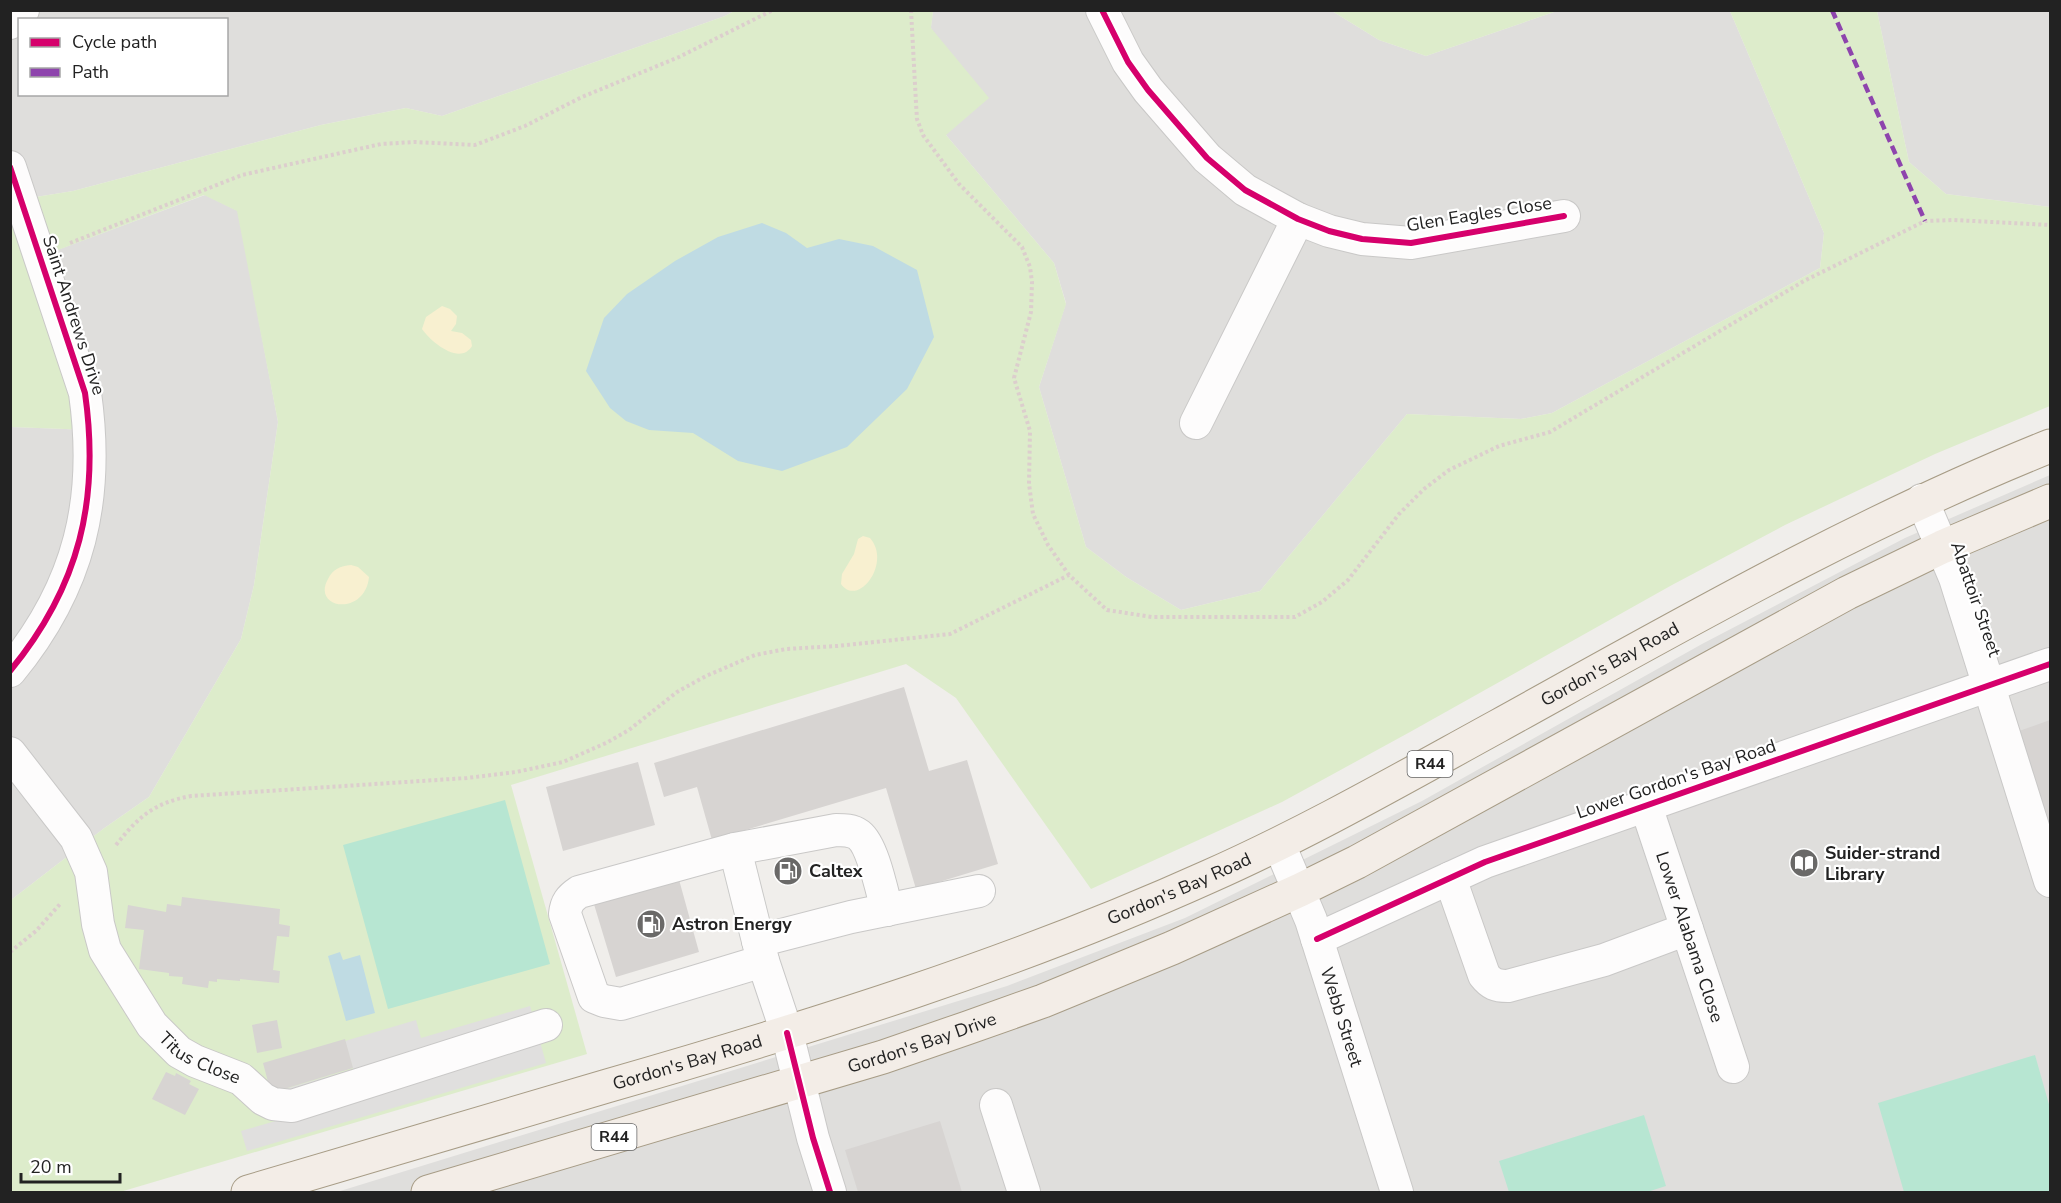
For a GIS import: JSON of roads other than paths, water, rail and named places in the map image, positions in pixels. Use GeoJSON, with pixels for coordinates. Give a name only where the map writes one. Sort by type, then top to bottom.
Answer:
{"type":"FeatureCollection","features":[{"type":"Feature","properties":{"kind":"main road","name":"Gordon's Bay Road"},"geometry":{"type":"LineString","coordinates":[[259,1191],[787,1033],[964,975],[1149,903],[1279,844],[1366,800],[1824,548],[1922,500],[2050,446]]}},
{"type":"Feature","properties":{"kind":"main road","name":"R44"},"geometry":{"type":"LineString","coordinates":[[1300,891],[1415,831],[1847,593],[1942,547],[2050,501]]}},
{"type":"Feature","properties":{"kind":"main road","name":"Gordon's Bay Drive"},"geometry":{"type":"LineString","coordinates":[[800,1081],[883,1057],[1043,1001],[1172,948],[1300,891]]}},
{"type":"Feature","properties":{"kind":"main road","name":"R44"},"geometry":{"type":"LineString","coordinates":[[428,1192],[800,1081]]}},
{"type":"Feature","properties":{"kind":"street"},"geometry":{"type":"LineString","coordinates":[[10,23],[23,10]]}},
{"type":"Feature","properties":{"kind":"street","name":"Glen Eagles Close"},"geometry":{"type":"LineString","coordinates":[[1102,10],[1128,62],[1148,90],[1200,150],[1245,190],[1298,219],[1329,231],[1362,239],[1411,243],[1564,216]]}},
{"type":"Feature","properties":{"kind":"street","name":"Saint Andrews Drive"},"geometry":{"type":"LineString","coordinates":[[10,167],[85,393],[90,430],[91,468],[88,505],[67,580],[50,615],[10,670]]}},
{"type":"Feature","properties":{"kind":"street"},"geometry":{"type":"LineString","coordinates":[[1196,423],[1298,219]]}},
{"type":"Feature","properties":{"kind":"street","name":"Abattoir Street"},"geometry":{"type":"LineString","coordinates":[[1922,500],[1955,578],[2050,881]]}},
{"type":"Feature","properties":{"kind":"street","name":"Lower Gordon's Bay Road"},"geometry":{"type":"LineString","coordinates":[[1317,939],[1485,862],[2050,664]]}},
{"type":"Feature","properties":{"kind":"street","name":"Titus Close"},"geometry":{"type":"LineString","coordinates":[[10,753],[76,838],[91,872],[98,924],[105,950],[152,1025],[179,1052],[195,1061],[241,1079],[263,1099],[273,1104],[292,1106],[546,1025]]}},
{"type":"Feature","properties":{"kind":"street","name":"Lower Alabama Close"},"geometry":{"type":"LineString","coordinates":[[1646,806],[1733,1067]]}},
{"type":"Feature","properties":{"kind":"street"},"geometry":{"type":"LineString","coordinates":[[887,910],[868,848],[861,837],[852,831],[836,830],[735,849],[579,892],[571,898],[566,906],[565,914],[594,997],[621,1004],[828,923],[979,891]]}},
{"type":"Feature","properties":{"kind":"street","name":"Webb Street"},"geometry":{"type":"LineString","coordinates":[[1279,844],[1300,891],[1317,939],[1397,1192]]}},
{"type":"Feature","properties":{"kind":"street"},"geometry":{"type":"LineString","coordinates":[[735,849],[761,951],[787,1033],[813,1138],[830,1192]]}},
{"type":"Feature","properties":{"kind":"street"},"geometry":{"type":"LineString","coordinates":[[1450,878],[1484,975],[1490,983],[1499,986],[1508,986],[1604,960],[1687,929]]}},
{"type":"Feature","properties":{"kind":"street"},"geometry":{"type":"LineString","coordinates":[[996,1104],[1024,1192]]}},
{"type":"Feature","properties":{"kind":"water"},"geometry":{"type":"Polygon","coordinates":[[[762,223],[786,233],[807,248],[839,239],[873,246],[917,270],[934,337],[907,389],[847,447],[782,471],[738,461],[693,433],[649,430],[626,421],[610,408],[586,371],[604,318],[627,294],[675,261],[718,237],[762,223]]]}},
{"type":"Feature","properties":{"kind":"water"},"geometry":{"type":"Polygon","coordinates":[[[340,952],[343,960],[360,955],[375,1013],[346,1021],[328,956],[340,952]]]}},
{"type":"Feature","properties":{"kind":"place","name":"Suider-strand Library"},"geometry":{"type":"Point","coordinates":[1804,863]}},
{"type":"Feature","properties":{"kind":"place","name":"Caltex"},"geometry":{"type":"Point","coordinates":[788,871]}},
{"type":"Feature","properties":{"kind":"place","name":"Astron Energy"},"geometry":{"type":"Point","coordinates":[651,924]}}]}
